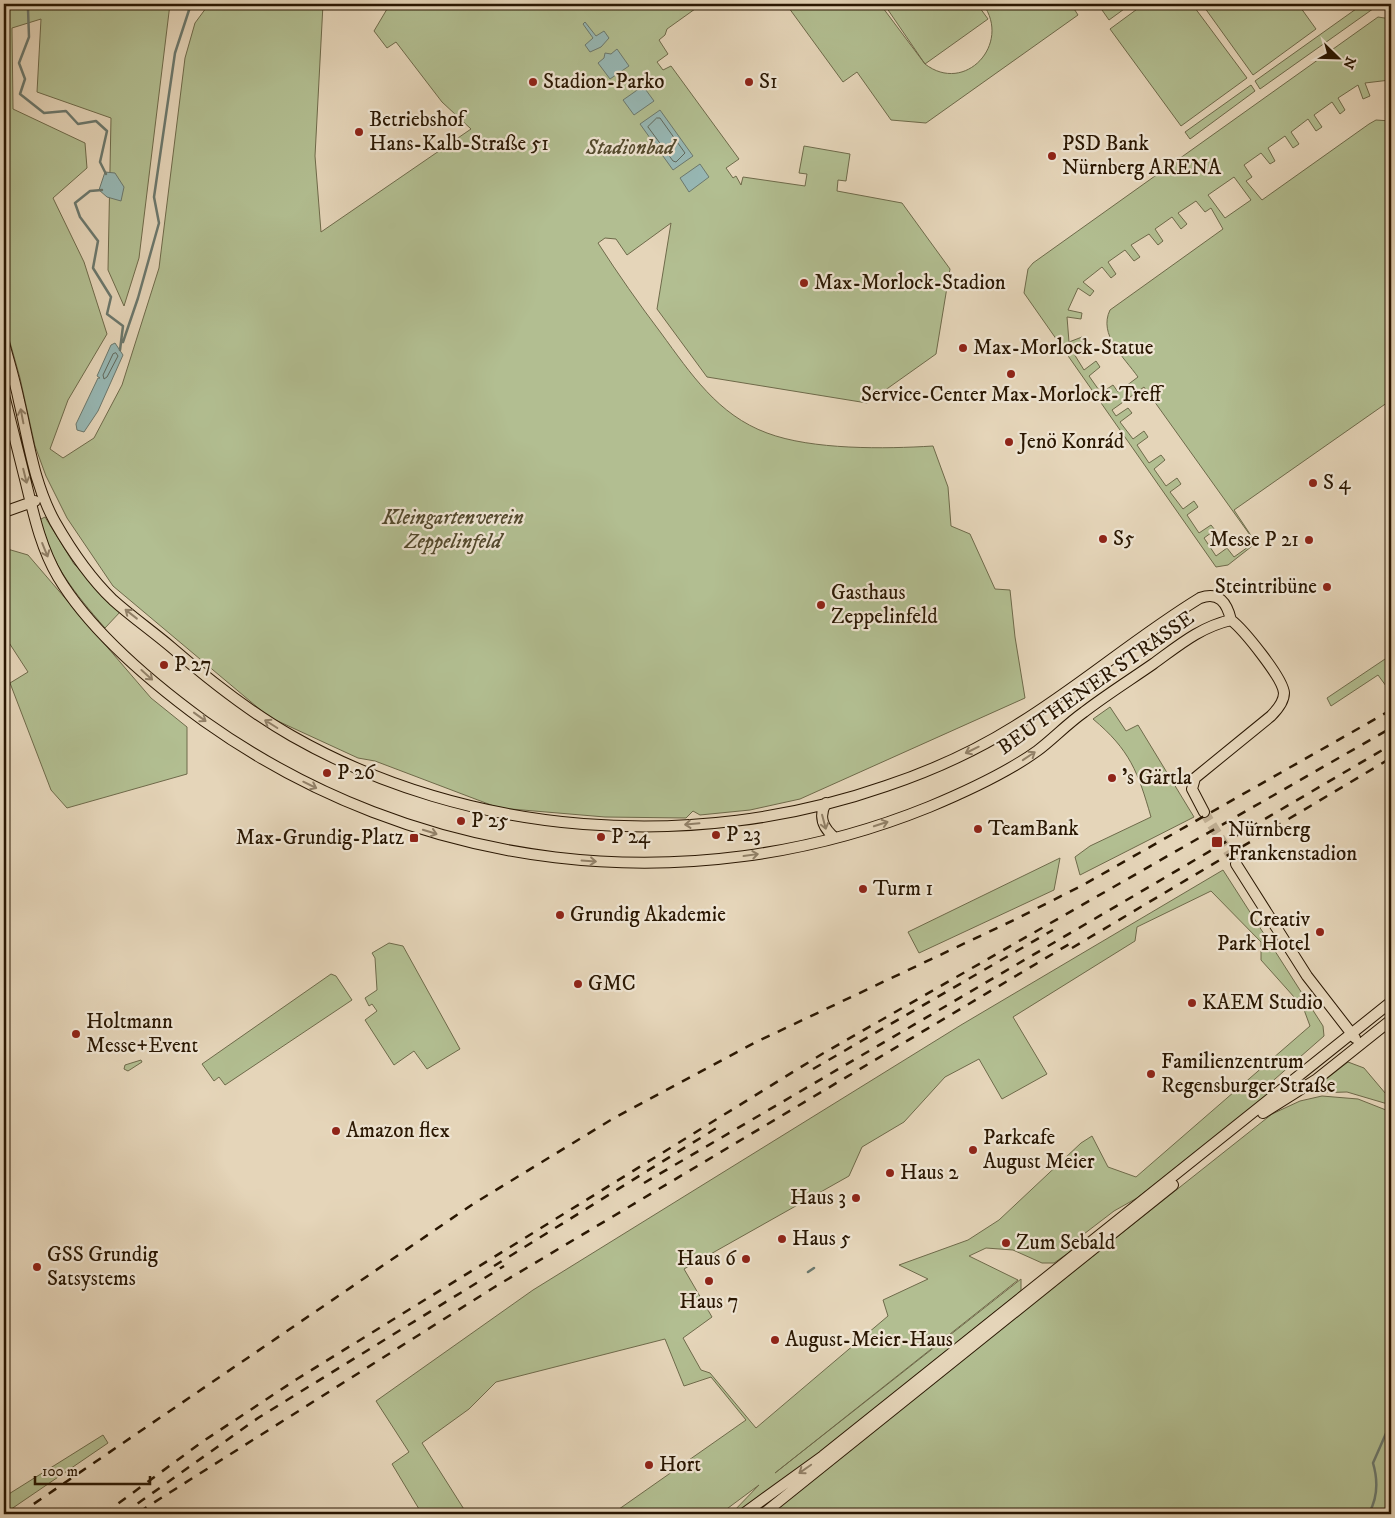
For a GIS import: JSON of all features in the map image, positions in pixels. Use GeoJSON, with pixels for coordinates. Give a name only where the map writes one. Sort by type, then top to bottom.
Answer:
{"type":"FeatureCollection","features":[{"type":"Feature","properties":{"kind":"main road","name":"BEUTHENER STRASSE"},"geometry":{"type":"LineString","coordinates":[[4,343],[19,398],[31,462],[43,497],[70,546],[98,584],[116,602],[251,711],[307,744],[362,770],[474,806],[528,817],[594,824],[691,825],[757,817],[826,803],[888,785],[971,751],[1017,725],[1204,597],[1221,599],[1228,605],[1231,620],[1202,629],[1102,699],[1032,754],[986,780],[929,807],[835,838],[770,852],[715,860],[663,863],[599,862],[531,855],[471,843],[411,826],[365,810],[310,785],[259,757],[197,716],[147,675],[108,638],[68,591],[43,546],[4,395]]}},
{"type":"Feature","properties":{"kind":"main road"},"geometry":{"type":"LineString","coordinates":[[4,512],[43,497]]}},
{"type":"Feature","properties":{"kind":"main road"},"geometry":{"type":"LineString","coordinates":[[1204,812],[1193,793],[1193,781],[1207,766],[1271,716],[1280,705],[1284,693],[1280,683],[1248,636],[1231,620]]}},
{"type":"Feature","properties":{"kind":"main road"},"geometry":{"type":"LineString","coordinates":[[826,803],[823,809],[823,823],[835,838]]}},
{"type":"Feature","properties":{"kind":"main road"},"geometry":{"type":"LineString","coordinates":[[1236,864],[1307,976],[1360,1044]]}},
{"type":"Feature","properties":{"kind":"main road"},"geometry":{"type":"LineString","coordinates":[[743,1514],[753,1510],[823,1456],[1391,1002]]}},
{"type":"Feature","properties":{"kind":"main road"},"geometry":{"type":"LineString","coordinates":[[763,1514],[1272,1106],[1312,1082],[1391,1020]]}},
{"type":"Feature","properties":{"kind":"green space","name":"Kleingartenverein Zeppelinfeld"},"geometry":{"type":"Polygon","coordinates":[[[4,4],[170,4],[139,258],[124,306],[108,270],[111,118],[37,92],[41,19],[12,28],[13,109],[85,143],[87,168],[53,198],[84,262],[107,334],[68,400],[50,449],[63,458],[94,438],[122,385],[159,268],[185,58],[195,23],[209,4],[323,4],[315,156],[321,232],[471,129],[442,102],[396,42],[387,48],[374,31],[390,4],[702,4],[667,29],[665,35],[659,40],[668,54],[657,62],[663,70],[671,66],[739,159],[726,168],[733,178],[736,176],[741,185],[743,177],[805,186],[807,174],[799,173],[804,146],[850,154],[846,181],[838,180],[837,191],[902,203],[950,269],[936,354],[867,403],[707,377],[657,309],[671,223],[627,255],[616,239],[605,238],[598,243],[683,363],[707,392],[734,416],[767,433],[805,443],[871,448],[933,446],[948,487],[951,526],[970,534],[995,589],[1010,590],[1015,637],[1025,698],[800,799],[750,810],[700,815],[693,811],[686,818],[605,817],[499,808],[375,761],[358,758],[269,717],[113,586],[67,518],[46,476],[35,446],[20,378],[4,321],[4,4]]]}},
{"type":"Feature","properties":{"kind":"green space"},"geometry":{"type":"Polygon","coordinates":[[[786,4],[880,4],[925,64],[940,72],[955,73],[969,69],[980,61],[988,49],[992,35],[990,19],[983,4],[1071,4],[1078,15],[926,123],[891,120],[857,72],[843,82],[786,4]]]}},
{"type":"Feature","properties":{"kind":"green space"},"geometry":{"type":"Polygon","coordinates":[[[884,4],[977,4],[988,19],[925,64],[884,4]]]}},
{"type":"Feature","properties":{"kind":"green space"},"geometry":{"type":"Polygon","coordinates":[[[1112,4],[1131,4],[1109,20],[1102,10],[1112,4]]]}},
{"type":"Feature","properties":{"kind":"green space"},"geometry":{"type":"Polygon","coordinates":[[[1144,4],[1192,4],[1247,78],[1181,126],[1110,29],[1144,4]]]}},
{"type":"Feature","properties":{"kind":"green space"},"geometry":{"type":"Polygon","coordinates":[[[1202,4],[1298,4],[1316,29],[1253,75],[1202,4]]]}},
{"type":"Feature","properties":{"kind":"green space"},"geometry":{"type":"Polygon","coordinates":[[[1363,4],[1377,6],[1260,89],[1255,81],[1363,4]]]}},
{"type":"Feature","properties":{"kind":"green space"},"geometry":{"type":"Polygon","coordinates":[[[1378,17],[1391,19],[1391,95],[1388,94],[1390,80],[1365,83],[1370,96],[1363,99],[1358,85],[1338,98],[1345,110],[1340,114],[1332,102],[1314,115],[1322,127],[1316,131],[1308,119],[1291,132],[1299,144],[1293,148],[1285,136],[1268,148],[1275,161],[1270,164],[1261,153],[1244,165],[1252,177],[1246,181],[1262,200],[1369,124],[1376,120],[1391,121],[1391,400],[1234,510],[1256,543],[1228,565],[1216,567],[1024,293],[1028,269],[1033,263],[1378,17]],[[1234,177],[1208,195],[1225,218],[1251,200],[1234,177]],[[1196,201],[1178,213],[1187,224],[1181,229],[1172,217],[1155,229],[1163,241],[1158,245],[1149,234],[1131,245],[1140,257],[1134,261],[1125,250],[1108,262],[1116,274],[1111,278],[1102,267],[1083,282],[1094,291],[1090,296],[1078,288],[1068,310],[1082,313],[1081,319],[1067,317],[1069,342],[1082,337],[1085,344],[1071,349],[1084,370],[1096,361],[1100,367],[1089,376],[1101,393],[1113,385],[1118,392],[1138,377],[1120,354],[1110,337],[1107,319],[1110,310],[1223,229],[1211,208],[1205,212],[1196,201]],[[1144,387],[1112,410],[1116,416],[1128,408],[1132,413],[1120,422],[1133,439],[1144,431],[1148,437],[1137,445],[1149,463],[1161,455],[1165,460],[1154,469],[1166,486],[1177,478],[1181,484],[1170,492],[1183,509],[1194,501],[1198,507],[1187,515],[1199,533],[1211,525],[1215,530],[1204,538],[1216,556],[1227,548],[1234,557],[1255,542],[1144,387]]]}},
{"type":"Feature","properties":{"kind":"green space"},"geometry":{"type":"Polygon","coordinates":[[[1251,85],[1255,91],[1190,139],[1185,132],[1251,85]]]}},
{"type":"Feature","properties":{"kind":"green space"},"geometry":{"type":"Polygon","coordinates":[[[45,517],[74,564],[121,611],[105,628],[83,602],[58,566],[39,520],[45,517]]]}},
{"type":"Feature","properties":{"kind":"green space"},"geometry":{"type":"Polygon","coordinates":[[[4,548],[28,555],[151,698],[187,727],[187,774],[67,808],[51,790],[10,683],[28,672],[4,635],[4,548]]]}},
{"type":"Feature","properties":{"kind":"green space"},"geometry":{"type":"Polygon","coordinates":[[[1391,655],[1391,689],[1389,690],[1378,675],[1331,706],[1327,698],[1391,655]]]}},
{"type":"Feature","properties":{"kind":"green space"},"geometry":{"type":"Polygon","coordinates":[[[1110,707],[1126,731],[1138,725],[1194,817],[1080,875],[1075,857],[1090,846],[1151,817],[1142,787],[1131,763],[1116,741],[1093,719],[1110,707]]]}},
{"type":"Feature","properties":{"kind":"green space"},"geometry":{"type":"Polygon","coordinates":[[[1060,858],[1054,890],[919,953],[908,932],[1060,858]]]}},
{"type":"Feature","properties":{"kind":"green space"},"geometry":{"type":"Polygon","coordinates":[[[1223,870],[1323,1026],[1324,1036],[1267,1086],[1272,1092],[1137,1198],[1114,1211],[1084,1234],[1071,1251],[1054,1263],[1042,1263],[1013,1250],[986,1248],[969,1256],[1018,1280],[775,1473],[1021,1279],[1021,1291],[804,1465],[735,1514],[731,1514],[759,1485],[720,1514],[612,1514],[746,1420],[711,1377],[684,1386],[665,1339],[496,1382],[469,1409],[422,1443],[467,1514],[422,1514],[392,1464],[409,1452],[376,1401],[533,1290],[961,1025],[1223,870]],[[1211,891],[1137,927],[1135,941],[1013,1017],[1047,1074],[1002,1099],[979,1059],[945,1077],[904,1122],[862,1147],[849,1176],[684,1269],[712,1317],[683,1338],[701,1370],[710,1373],[756,1428],[888,1316],[883,1300],[928,1279],[899,1265],[968,1240],[999,1220],[1081,1143],[1092,1136],[1108,1167],[1136,1177],[1310,1026],[1303,1007],[1261,960],[1261,942],[1211,891]]]}},
{"type":"Feature","properties":{"kind":"green space"},"geometry":{"type":"Polygon","coordinates":[[[389,943],[403,946],[460,1049],[427,1069],[414,1051],[394,1065],[365,1020],[377,1011],[372,1004],[369,1006],[365,998],[377,990],[375,958],[372,953],[389,943]]]}},
{"type":"Feature","properties":{"kind":"green space"},"geometry":{"type":"Polygon","coordinates":[[[331,974],[336,976],[352,1000],[225,1085],[219,1077],[214,1081],[202,1064],[331,974]]]}},
{"type":"Feature","properties":{"kind":"green space"},"geometry":{"type":"Polygon","coordinates":[[[141,1060],[142,1062],[128,1071],[124,1069],[125,1065],[141,1060]]]}},
{"type":"Feature","properties":{"kind":"green space"},"geometry":{"type":"Polygon","coordinates":[[[1348,1062],[1364,1068],[1391,1100],[1391,1105],[1347,1092],[1312,1093],[1311,1091],[1348,1062]]]}},
{"type":"Feature","properties":{"kind":"green space"},"geometry":{"type":"Polygon","coordinates":[[[1322,1096],[1358,1099],[1391,1112],[1391,1514],[768,1514],[1272,1114],[1300,1101],[1322,1096]]]}},
{"type":"Feature","properties":{"kind":"green space"},"geometry":{"type":"Polygon","coordinates":[[[103,1435],[108,1443],[4,1514],[4,1497],[103,1435]]]}},
{"type":"Feature","properties":{"kind":"water"},"geometry":{"type":"Polygon","coordinates":[[[585,22],[596,36],[604,31],[609,38],[601,47],[590,52],[585,45],[593,38],[583,24],[585,22]]]}},
{"type":"Feature","properties":{"kind":"water"},"geometry":{"type":"Polygon","coordinates":[[[617,49],[629,66],[610,79],[598,63],[604,58],[605,53],[611,54],[617,49]]]}},
{"type":"Feature","properties":{"kind":"water"},"geometry":{"type":"Polygon","coordinates":[[[643,86],[654,101],[634,115],[623,100],[643,86]]]}},
{"type":"Feature","properties":{"kind":"water"},"geometry":{"type":"Polygon","coordinates":[[[660,110],[693,156],[673,170],[640,124],[660,110]]]}},
{"type":"Feature","properties":{"kind":"water"},"geometry":{"type":"Polygon","coordinates":[[[700,164],[709,177],[689,192],[680,178],[700,164]]]}},
{"type":"Feature","properties":{"kind":"water"},"geometry":{"type":"Polygon","coordinates":[[[105,172],[115,173],[124,187],[121,201],[107,197],[99,190],[105,172]]]}},
{"type":"Feature","properties":{"kind":"water"},"geometry":{"type":"Polygon","coordinates":[[[115,343],[123,355],[98,411],[84,432],[77,430],[76,424],[98,378],[100,378],[97,376],[111,345],[115,343]]]}},
{"type":"Feature","properties":{"kind":"waterway"},"geometry":{"type":"LineString","coordinates":[[4,14],[8,16],[9,4]]}},
{"type":"Feature","properties":{"kind":"waterway"},"geometry":{"type":"LineString","coordinates":[[22,4],[28,9]]}},
{"type":"Feature","properties":{"kind":"waterway"},"geometry":{"type":"LineString","coordinates":[[31,4],[28,9],[29,37],[19,63],[25,79],[20,94],[44,113],[66,111],[78,124],[96,121],[107,131],[100,162],[106,174]]}},
{"type":"Feature","properties":{"kind":"waterway"},"geometry":{"type":"LineString","coordinates":[[123,342],[138,298],[159,223],[154,197],[175,53],[191,4]]}},
{"type":"Feature","properties":{"kind":"waterway"},"geometry":{"type":"LineString","coordinates":[[102,190],[90,191],[75,203],[80,217],[98,241],[93,268],[111,297],[107,314],[123,326],[120,350]]}},
{"type":"Feature","properties":{"kind":"waterway"},"geometry":{"type":"LineString","coordinates":[[808,1272],[814,1268]]}},
{"type":"Feature","properties":{"kind":"waterway"},"geometry":{"type":"LineString","coordinates":[[1364,1514],[1369,1513],[1376,1495],[1376,1476],[1373,1463],[1391,1422]]}},
{"type":"Feature","properties":{"kind":"tunnel"},"geometry":{"type":"LineString","coordinates":[[1204,812],[1236,864]]}},
{"type":"Feature","properties":{"kind":"railway"},"geometry":{"type":"LineString","coordinates":[[19,1514],[473,1204],[614,1118],[754,1043],[1014,920],[1083,885],[1391,710]]}},
{"type":"Feature","properties":{"kind":"railway"},"geometry":{"type":"LineString","coordinates":[[104,1514],[202,1442],[297,1379],[822,1054],[1391,728]]}},
{"type":"Feature","properties":{"kind":"railway"},"geometry":{"type":"LineString","coordinates":[[644,1183],[1391,745]]}},
{"type":"Feature","properties":{"kind":"railway"},"geometry":{"type":"LineString","coordinates":[[1072,948],[1391,758]]}},
{"type":"Feature","properties":{"kind":"railway"},"geometry":{"type":"LineString","coordinates":[[813,1069],[1053,930]]}},
{"type":"Feature","properties":{"kind":"railway"},"geometry":{"type":"LineString","coordinates":[[139,1512],[493,1288],[1076,940]]}},
{"type":"Feature","properties":{"kind":"railway"},"geometry":{"type":"LineString","coordinates":[[494,1266],[723,1124]]}},
{"type":"Feature","properties":{"kind":"railway"},"geometry":{"type":"LineString","coordinates":[[123,1514],[258,1418],[504,1266]]}},
{"type":"Feature","properties":{"kind":"place","name":"Stadion-Parko"},"geometry":{"type":"Point","coordinates":[533,82]}},
{"type":"Feature","properties":{"kind":"place","name":"S1"},"geometry":{"type":"Point","coordinates":[749,82]}},
{"type":"Feature","properties":{"kind":"place","name":"Betriebshof Hans-Kalb-Straße 51"},"geometry":{"type":"Point","coordinates":[359,132]}},
{"type":"Feature","properties":{"kind":"place","name":"PSD Bank Nürnberg ARENA"},"geometry":{"type":"Point","coordinates":[1052,156]}},
{"type":"Feature","properties":{"kind":"place","name":"Max-Morlock-Stadion"},"geometry":{"type":"Point","coordinates":[804,283]}},
{"type":"Feature","properties":{"kind":"place","name":"Max-Morlock-Statue"},"geometry":{"type":"Point","coordinates":[963,348]}},
{"type":"Feature","properties":{"kind":"place","name":"Service-Center Max-Morlock-Treff"},"geometry":{"type":"Point","coordinates":[1011,374]}},
{"type":"Feature","properties":{"kind":"place","name":"Jenö Konrád"},"geometry":{"type":"Point","coordinates":[1009,442]}},
{"type":"Feature","properties":{"kind":"place","name":"S 4"},"geometry":{"type":"Point","coordinates":[1313,483]}},
{"type":"Feature","properties":{"kind":"place","name":"S5"},"geometry":{"type":"Point","coordinates":[1103,539]}},
{"type":"Feature","properties":{"kind":"place","name":"Messe P 21"},"geometry":{"type":"Point","coordinates":[1309,540]}},
{"type":"Feature","properties":{"kind":"place","name":"Steintribüne"},"geometry":{"type":"Point","coordinates":[1327,587]}},
{"type":"Feature","properties":{"kind":"place","name":"Gasthaus Zeppelinfeld"},"geometry":{"type":"Point","coordinates":[821,605]}},
{"type":"Feature","properties":{"kind":"place","name":"P 27"},"geometry":{"type":"Point","coordinates":[164,665]}},
{"type":"Feature","properties":{"kind":"place","name":"P 26"},"geometry":{"type":"Point","coordinates":[327,773]}},
{"type":"Feature","properties":{"kind":"place","name":"'s Gärtla"},"geometry":{"type":"Point","coordinates":[1112,778]}},
{"type":"Feature","properties":{"kind":"place","name":"P 25"},"geometry":{"type":"Point","coordinates":[461,821]}},
{"type":"Feature","properties":{"kind":"place","name":"TeamBank"},"geometry":{"type":"Point","coordinates":[978,829]}},
{"type":"Feature","properties":{"kind":"place","name":"P 23"},"geometry":{"type":"Point","coordinates":[716,835]}},
{"type":"Feature","properties":{"kind":"place","name":"P 24"},"geometry":{"type":"Point","coordinates":[601,837]}},
{"type":"Feature","properties":{"kind":"place","name":"Max-Grundig-Platz"},"geometry":{"type":"Point","coordinates":[414,838]}},
{"type":"Feature","properties":{"kind":"place","name":"Nürnberg Frankenstadion"},"geometry":{"type":"Point","coordinates":[1217,842]}},
{"type":"Feature","properties":{"kind":"place","name":"Turm 1"},"geometry":{"type":"Point","coordinates":[863,889]}},
{"type":"Feature","properties":{"kind":"place","name":"Grundig Akademie"},"geometry":{"type":"Point","coordinates":[560,915]}},
{"type":"Feature","properties":{"kind":"place","name":"Creativ Park Hotel"},"geometry":{"type":"Point","coordinates":[1320,932]}},
{"type":"Feature","properties":{"kind":"place","name":"GMC"},"geometry":{"type":"Point","coordinates":[578,984]}},
{"type":"Feature","properties":{"kind":"place","name":"KAEM Studio"},"geometry":{"type":"Point","coordinates":[1192,1003]}},
{"type":"Feature","properties":{"kind":"place","name":"Holtmann Messe+Event"},"geometry":{"type":"Point","coordinates":[76,1034]}},
{"type":"Feature","properties":{"kind":"place","name":"Familienzentrum Regensburger Straße"},"geometry":{"type":"Point","coordinates":[1151,1074]}},
{"type":"Feature","properties":{"kind":"place","name":"Amazon flex"},"geometry":{"type":"Point","coordinates":[336,1131]}},
{"type":"Feature","properties":{"kind":"place","name":"Parkcafe August Meier"},"geometry":{"type":"Point","coordinates":[973,1150]}},
{"type":"Feature","properties":{"kind":"place","name":"Haus 2"},"geometry":{"type":"Point","coordinates":[890,1173]}},
{"type":"Feature","properties":{"kind":"place","name":"Haus 3"},"geometry":{"type":"Point","coordinates":[856,1198]}},
{"type":"Feature","properties":{"kind":"place","name":"Haus 5"},"geometry":{"type":"Point","coordinates":[782,1239]}},
{"type":"Feature","properties":{"kind":"place","name":"Zum Sebald"},"geometry":{"type":"Point","coordinates":[1006,1243]}},
{"type":"Feature","properties":{"kind":"place","name":"Haus 6"},"geometry":{"type":"Point","coordinates":[746,1259]}},
{"type":"Feature","properties":{"kind":"place","name":"GSS Grundig Satsystems"},"geometry":{"type":"Point","coordinates":[37,1267]}},
{"type":"Feature","properties":{"kind":"place","name":"Haus 7"},"geometry":{"type":"Point","coordinates":[709,1281]}},
{"type":"Feature","properties":{"kind":"place","name":"August-Meier-Haus"},"geometry":{"type":"Point","coordinates":[775,1340]}},
{"type":"Feature","properties":{"kind":"place","name":"Hort"},"geometry":{"type":"Point","coordinates":[649,1465]}},
{"type":"Feature","properties":{"kind":"park label","name":"Stadionbad"},"geometry":{"type":"Point","coordinates":[630,148]}}]}
